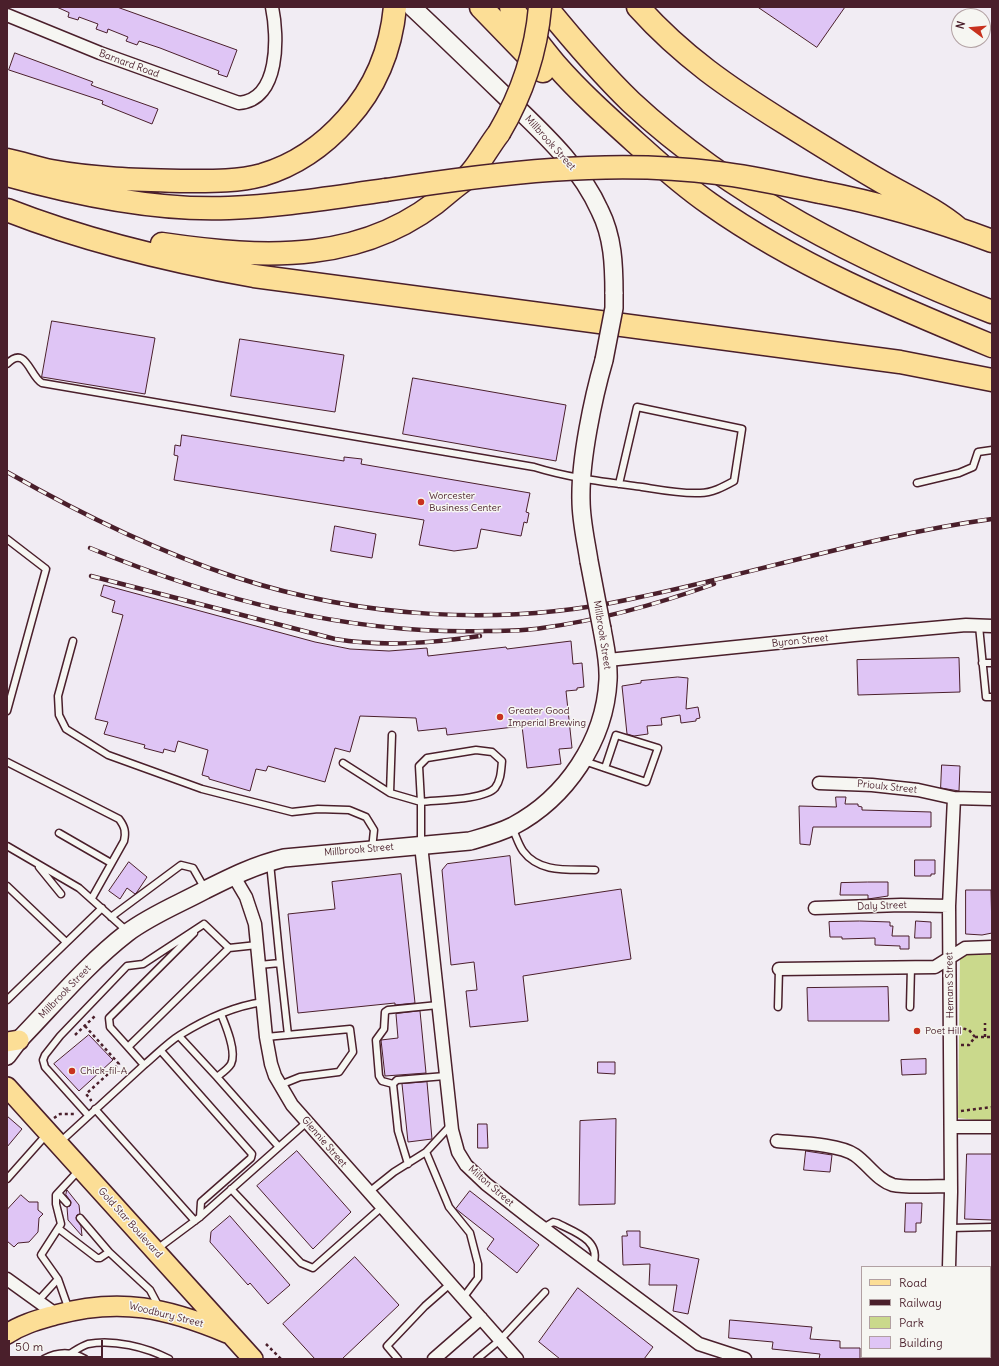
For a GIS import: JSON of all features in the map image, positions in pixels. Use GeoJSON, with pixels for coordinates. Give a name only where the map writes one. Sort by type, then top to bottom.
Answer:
{"type":"FeatureCollection","features":[{"type":"Feature","properties":{"kind":"highway"},"geometry":{"type":"LineString","coordinates":[[7,160],[52,171],[127,180],[221,181],[262,175],[297,160],[326,140],[359,105],[376,78],[383,62],[391,34],[395,7]]}},
{"type":"Feature","properties":{"kind":"highway"},"geometry":{"type":"LineString","coordinates":[[481,7],[605,132],[633,154],[662,166]]}},
{"type":"Feature","properties":{"kind":"highway"},"geometry":{"type":"LineString","coordinates":[[511,7],[556,65],[618,127],[662,166],[710,204],[783,249],[874,296],[992,346]]}},
{"type":"Feature","properties":{"kind":"highway"},"geometry":{"type":"LineString","coordinates":[[68,231],[200,250],[255,254],[297,253],[356,243],[375,238],[403,225],[434,205],[471,173],[498,133],[525,82],[537,37],[540,7]]}},
{"type":"Feature","properties":{"kind":"highway"},"geometry":{"type":"LineString","coordinates":[[546,7],[578,46],[631,102],[679,143],[708,164],[785,214],[850,250],[912,279],[992,312]]}},
{"type":"Feature","properties":{"kind":"highway"},"geometry":{"type":"LineString","coordinates":[[638,7],[672,42],[727,86],[881,182],[940,213],[959,229]]}},
{"type":"Feature","properties":{"kind":"highway"},"geometry":{"type":"LineString","coordinates":[[7,175],[43,185],[96,196],[162,205],[229,208],[290,204],[486,175],[558,169],[636,168],[717,173],[875,204],[959,229],[992,241]]}},
{"type":"Feature","properties":{"kind":"highway"},"geometry":{"type":"LineString","coordinates":[[7,210],[68,231],[173,260],[254,276],[900,362],[992,380]]}},
{"type":"Feature","properties":{"kind":"main road","name":"Millbrook Street"},"geometry":{"type":"LineString","coordinates":[[7,1056],[13,1041],[103,953],[128,932],[155,915],[233,875],[270,862],[312,855],[470,841],[511,827],[524,820],[551,798],[583,760],[597,734],[607,694],[608,660],[584,532],[581,500],[582,479],[592,416],[614,308],[612,248],[601,212],[584,182],[564,155],[412,7]]}},
{"type":"Feature","properties":{"kind":"main road","name":"Gold Star Boulevard"},"geometry":{"type":"LineString","coordinates":[[7,1087],[54,1132],[80,1168],[156,1250],[253,1359]]}},
{"type":"Feature","properties":{"kind":"main road","name":"Woodbury Street"},"geometry":{"type":"LineString","coordinates":[[7,1334],[28,1323],[63,1313],[90,1307],[115,1305],[139,1307],[197,1321],[232,1336]]}},
{"type":"Feature","properties":{"kind":"street","name":"Barnard Road"},"geometry":{"type":"LineString","coordinates":[[7,15],[100,53],[229,101],[239,103],[253,101],[265,88],[274,56],[276,35],[272,7]]}},
{"type":"Feature","properties":{"kind":"street","name":"Byron Street"},"geometry":{"type":"LineString","coordinates":[[608,660],[966,625],[992,626]]}},
{"type":"Feature","properties":{"kind":"street","name":"Prioulx Street"},"geometry":{"type":"LineString","coordinates":[[818,783],[872,785],[918,790],[954,798],[992,799]]}},
{"type":"Feature","properties":{"kind":"street","name":"Hemans Street"},"geometry":{"type":"LineString","coordinates":[[949,1266],[951,1127],[949,906],[954,798]]}},
{"type":"Feature","properties":{"kind":"street","name":"Milton Street"},"geometry":{"type":"LineString","coordinates":[[421,845],[451,1125],[458,1152],[466,1165],[486,1184],[543,1228],[699,1344],[746,1359]]}},
{"type":"Feature","properties":{"kind":"street","name":"Glennie Street"},"geometry":{"type":"LineString","coordinates":[[233,875],[251,908],[257,945],[266,1038],[271,1064],[280,1085],[292,1105],[517,1359]]}},
{"type":"Feature","properties":{"kind":"street","name":"Daly Street"},"geometry":{"type":"LineString","coordinates":[[815,908],[901,905],[949,906]]}},
{"type":"Feature","properties":{"kind":"street"},"geometry":{"type":"LineString","coordinates":[[779,969],[935,967],[965,948],[992,947]]}},
{"type":"Feature","properties":{"kind":"street"},"geometry":{"type":"LineString","coordinates":[[951,1127],[992,1127]]}},
{"type":"Feature","properties":{"kind":"street"},"geometry":{"type":"LineString","coordinates":[[777,1141],[822,1144],[853,1154],[867,1164],[879,1179],[893,1185],[951,1186]]}},
{"type":"Feature","properties":{"kind":"street"},"geometry":{"type":"LineString","coordinates":[[7,1280],[38,1301],[63,1313]]}},
{"type":"Feature","properties":{"kind":"street"},"geometry":{"type":"LineString","coordinates":[[434,1359],[481,1318]]}},
{"type":"Feature","properties":{"kind":"lane"},"geometry":{"type":"LineString","coordinates":[[7,364],[12,358],[18,357],[24,360],[29,365],[36,380],[42,383],[534,467],[561,476],[619,484],[696,493],[717,490],[734,481],[742,429],[637,407],[619,484]]}},
{"type":"Feature","properties":{"kind":"lane"},"geometry":{"type":"LineString","coordinates":[[917,483],[959,473],[973,467],[978,452],[992,450]]}},
{"type":"Feature","properties":{"kind":"lane"},"geometry":{"type":"LineString","coordinates":[[7,539],[46,569],[7,711]]}},
{"type":"Feature","properties":{"kind":"lane"},"geometry":{"type":"LineString","coordinates":[[979,626],[986,697],[992,697]]}},
{"type":"Feature","properties":{"kind":"lane"},"geometry":{"type":"LineString","coordinates":[[74,641],[58,696],[59,715],[66,729],[108,755],[202,789],[292,812],[318,809],[349,810],[366,817],[370,823],[374,830],[372,849]]}},
{"type":"Feature","properties":{"kind":"lane"},"geometry":{"type":"LineString","coordinates":[[982,663],[992,663]]}},
{"type":"Feature","properties":{"kind":"lane"},"geometry":{"type":"LineString","coordinates":[[390,793],[392,735]]}},
{"type":"Feature","properties":{"kind":"lane"},"geometry":{"type":"LineString","coordinates":[[583,760],[605,768],[646,782],[658,748],[616,735],[605,768]]}},
{"type":"Feature","properties":{"kind":"lane"},"geometry":{"type":"LineString","coordinates":[[343,763],[390,793],[421,802],[483,795],[494,789],[500,778],[502,761],[492,752],[476,750],[427,758],[419,766],[421,802],[421,845]]}},
{"type":"Feature","properties":{"kind":"lane"},"geometry":{"type":"LineString","coordinates":[[7,762],[119,819],[124,826],[126,834],[92,898]]}},
{"type":"Feature","properties":{"kind":"lane"},"geometry":{"type":"LineString","coordinates":[[511,827],[523,850],[532,860],[547,868],[595,870]]}},
{"type":"Feature","properties":{"kind":"lane"},"geometry":{"type":"LineString","coordinates":[[59,833],[111,863]]}},
{"type":"Feature","properties":{"kind":"lane"},"geometry":{"type":"LineString","coordinates":[[7,846],[92,898],[128,932]]}},
{"type":"Feature","properties":{"kind":"lane"},"geometry":{"type":"LineString","coordinates":[[270,862],[288,1035]]}},
{"type":"Feature","properties":{"kind":"lane"},"geometry":{"type":"LineString","coordinates":[[36,863],[61,894]]}},
{"type":"Feature","properties":{"kind":"lane"},"geometry":{"type":"LineString","coordinates":[[111,917],[181,865],[193,868],[206,890]]}},
{"type":"Feature","properties":{"kind":"lane"},"geometry":{"type":"LineString","coordinates":[[7,886],[66,942]]}},
{"type":"Feature","properties":{"kind":"lane"},"geometry":{"type":"LineString","coordinates":[[7,1000],[102,908]]}},
{"type":"Feature","properties":{"kind":"lane"},"geometry":{"type":"LineString","coordinates":[[204,924],[229,948]]}},
{"type":"Feature","properties":{"kind":"lane"},"geometry":{"type":"LineString","coordinates":[[144,1065],[110,1027],[109,1018],[204,924]]}},
{"type":"Feature","properties":{"kind":"lane"},"geometry":{"type":"LineString","coordinates":[[88,1115],[45,1067],[43,1060],[45,1055],[60,1036],[127,966],[143,964],[204,924]]}},
{"type":"Feature","properties":{"kind":"lane"},"geometry":{"type":"LineString","coordinates":[[128,1047],[229,948],[257,945]]}},
{"type":"Feature","properties":{"kind":"lane"},"geometry":{"type":"LineString","coordinates":[[259,964],[280,963]]}},
{"type":"Feature","properties":{"kind":"lane"},"geometry":{"type":"LineString","coordinates":[[910,1007],[911,967]]}},
{"type":"Feature","properties":{"kind":"lane"},"geometry":{"type":"LineString","coordinates":[[778,1007],[779,969]]}},
{"type":"Feature","properties":{"kind":"lane"},"geometry":{"type":"LineString","coordinates":[[7,1179],[54,1132],[88,1115],[179,1036],[221,1014],[249,1004],[263,1002]]}},
{"type":"Feature","properties":{"kind":"lane"},"geometry":{"type":"LineString","coordinates":[[394,1084],[382,1081],[379,1076],[376,1040],[384,1029],[385,1012],[388,1010],[438,1004]]}},
{"type":"Feature","properties":{"kind":"lane"},"geometry":{"type":"LineString","coordinates":[[217,1077],[231,1063],[233,1056],[228,1029],[221,1014]]}},
{"type":"Feature","properties":{"kind":"lane"},"geometry":{"type":"LineString","coordinates":[[266,1038],[350,1029],[354,1052],[339,1072],[300,1077],[280,1085]]}},
{"type":"Feature","properties":{"kind":"lane"},"geometry":{"type":"LineString","coordinates":[[179,1036],[279,1147]]}},
{"type":"Feature","properties":{"kind":"lane"},"geometry":{"type":"LineString","coordinates":[[161,1051],[252,1154],[250,1158],[201,1202],[198,1219]]}},
{"type":"Feature","properties":{"kind":"lane"},"geometry":{"type":"LineString","coordinates":[[408,1164],[398,1131],[394,1084],[396,1080],[445,1076]]}},
{"type":"Feature","properties":{"kind":"lane"},"geometry":{"type":"LineString","coordinates":[[95,1109],[198,1219]]}},
{"type":"Feature","properties":{"kind":"lane"},"geometry":{"type":"LineString","coordinates":[[156,1250],[198,1219],[307,1122]]}},
{"type":"Feature","properties":{"kind":"lane"},"geometry":{"type":"LineString","coordinates":[[369,1192],[394,1172],[426,1152],[451,1125]]}},
{"type":"Feature","properties":{"kind":"lane"},"geometry":{"type":"LineString","coordinates":[[426,1152],[449,1207],[470,1233],[478,1264],[478,1278],[463,1298]]}},
{"type":"Feature","properties":{"kind":"lane"},"geometry":{"type":"LineString","coordinates":[[63,1313],[58,1279],[41,1255],[59,1229],[61,1220],[55,1199],[58,1193],[80,1168]]}},
{"type":"Feature","properties":{"kind":"lane"},"geometry":{"type":"LineString","coordinates":[[231,1189],[301,1263],[313,1268],[382,1207]]}},
{"type":"Feature","properties":{"kind":"lane"},"geometry":{"type":"LineString","coordinates":[[58,1193],[67,1203]]}},
{"type":"Feature","properties":{"kind":"lane"},"geometry":{"type":"LineString","coordinates":[[80,1218],[109,1252],[150,1290],[162,1312]]}},
{"type":"Feature","properties":{"kind":"lane"},"geometry":{"type":"LineString","coordinates":[[543,1228],[553,1222],[557,1222],[589,1240],[596,1252],[593,1265]]}},
{"type":"Feature","properties":{"kind":"lane"},"geometry":{"type":"LineString","coordinates":[[950,1228],[992,1228]]}},
{"type":"Feature","properties":{"kind":"lane"},"geometry":{"type":"LineString","coordinates":[[59,1229],[97,1258],[100,1258],[109,1252]]}},
{"type":"Feature","properties":{"kind":"lane"},"geometry":{"type":"LineString","coordinates":[[38,1301],[58,1279]]}},
{"type":"Feature","properties":{"kind":"lane"},"geometry":{"type":"LineString","coordinates":[[398,1359],[387,1346],[425,1306],[450,1284]]}},
{"type":"Feature","properties":{"kind":"lane"},"geometry":{"type":"LineString","coordinates":[[477,1359],[500,1340],[545,1292]]}},
{"type":"Feature","properties":{"kind":"lane"},"geometry":{"type":"LineString","coordinates":[[71,1353],[87,1344],[116,1343],[141,1348],[169,1359]]}},
{"type":"Feature","properties":{"kind":"lane"},"geometry":{"type":"LineString","coordinates":[[44,1359],[59,1353],[71,1353],[85,1359]]}},
{"type":"Feature","properties":{"kind":"path"},"geometry":{"type":"LineString","coordinates":[[985,1023],[985,1037]]}},
{"type":"Feature","properties":{"kind":"path"},"geometry":{"type":"LineString","coordinates":[[54,1132],[60,1114],[74,1115],[91,1100],[86,1094],[119,1064],[85,1026]]}},
{"type":"Feature","properties":{"kind":"path"},"geometry":{"type":"LineString","coordinates":[[958,1027],[969,1030],[975,1037],[992,1037]]}},
{"type":"Feature","properties":{"kind":"path"},"geometry":{"type":"LineString","coordinates":[[958,1045],[969,1046],[975,1037]]}},
{"type":"Feature","properties":{"kind":"path"},"geometry":{"type":"LineString","coordinates":[[958,1111],[968,1112],[992,1107]]}},
{"type":"Feature","properties":{"kind":"path"},"geometry":{"type":"LineString","coordinates":[[266,1344],[281,1359]]}},
{"type":"Feature","properties":{"kind":"green space"},"geometry":{"type":"Polygon","coordinates":[[[992,954],[992,1122],[958,1118],[960,955],[992,954]]]}},
{"type":"Feature","properties":{"kind":"building"},"geometry":{"type":"Polygon","coordinates":[[[57,7],[117,7],[237,50],[227,77],[218,74],[219,71],[160,48],[139,41],[137,45],[126,41],[128,37],[108,29],[107,33],[96,29],[98,24],[79,17],[78,20],[68,17],[69,13],[57,7]]]}},
{"type":"Feature","properties":{"kind":"building"},"geometry":{"type":"Polygon","coordinates":[[[758,7],[845,7],[817,47],[758,7]]]}},
{"type":"Feature","properties":{"kind":"building"},"geometry":{"type":"Polygon","coordinates":[[[15,53],[93,82],[91,85],[96,87],[158,109],[152,124],[102,104],[103,101],[9,70],[15,53]]]}},
{"type":"Feature","properties":{"kind":"building"},"geometry":{"type":"Polygon","coordinates":[[[52,321],[155,338],[145,394],[42,377],[52,321]]]}},
{"type":"Feature","properties":{"kind":"building"},"geometry":{"type":"Polygon","coordinates":[[[240,339],[344,355],[335,412],[231,396],[240,339]]]}},
{"type":"Feature","properties":{"kind":"building"},"geometry":{"type":"Polygon","coordinates":[[[413,378],[566,405],[556,461],[403,434],[413,378]]]}},
{"type":"Feature","properties":{"kind":"building","name":"Worcester Business Center"},"geometry":{"type":"Polygon","coordinates":[[[182,435],[344,461],[344,457],[362,459],[361,464],[530,493],[526,512],[529,513],[527,523],[524,522],[521,536],[481,529],[477,548],[454,551],[419,545],[424,520],[174,480],[178,456],[174,455],[175,445],[180,446],[182,435]]]}},
{"type":"Feature","properties":{"kind":"building"},"geometry":{"type":"Polygon","coordinates":[[[335,526],[376,534],[372,558],[331,551],[335,526]]]}},
{"type":"Feature","properties":{"kind":"building"},"geometry":{"type":"Polygon","coordinates":[[[104,585],[315,642],[350,649],[389,651],[427,648],[428,656],[506,647],[507,649],[571,641],[573,664],[582,663],[584,687],[577,688],[577,690],[566,691],[572,748],[559,749],[561,764],[527,768],[522,726],[447,735],[446,728],[418,731],[416,718],[360,716],[350,752],[335,748],[325,782],[268,766],[266,771],[256,769],[250,791],[209,779],[209,777],[202,775],[208,750],[178,741],[175,752],[164,749],[163,753],[144,748],[145,745],[104,734],[108,722],[95,719],[123,615],[112,612],[115,601],[101,596],[104,585]]]}},
{"type":"Feature","properties":{"kind":"building"},"geometry":{"type":"Polygon","coordinates":[[[959,658],[960,692],[858,695],[857,660],[959,658]]]}},
{"type":"Feature","properties":{"kind":"building"},"geometry":{"type":"Polygon","coordinates":[[[678,677],[688,678],[686,709],[698,707],[700,718],[696,719],[696,721],[681,723],[680,715],[661,718],[662,725],[647,726],[648,734],[634,736],[627,734],[622,686],[641,683],[641,681],[678,677]]]}},
{"type":"Feature","properties":{"kind":"building"},"geometry":{"type":"Polygon","coordinates":[[[942,765],[960,766],[959,791],[941,788],[942,765]]]}},
{"type":"Feature","properties":{"kind":"building"},"geometry":{"type":"Polygon","coordinates":[[[836,797],[846,797],[845,804],[858,804],[858,806],[862,807],[862,810],[931,812],[931,827],[813,827],[810,845],[800,844],[799,806],[836,807],[836,797]]]}},
{"type":"Feature","properties":{"kind":"building"},"geometry":{"type":"Polygon","coordinates":[[[510,856],[515,905],[621,889],[631,959],[523,976],[528,1021],[470,1027],[466,991],[477,990],[474,962],[451,965],[442,870],[447,864],[510,856]]]}},
{"type":"Feature","properties":{"kind":"building"},"geometry":{"type":"Polygon","coordinates":[[[915,860],[935,860],[935,874],[931,874],[931,876],[915,876],[915,860]]]}},
{"type":"Feature","properties":{"kind":"building"},"geometry":{"type":"Polygon","coordinates":[[[129,862],[147,877],[135,894],[127,888],[120,899],[109,891],[129,862]]]}},
{"type":"Feature","properties":{"kind":"building"},"geometry":{"type":"Polygon","coordinates":[[[401,874],[415,1003],[395,1005],[395,1003],[298,1013],[288,914],[335,909],[332,882],[401,874]]]}},
{"type":"Feature","properties":{"kind":"building"},"geometry":{"type":"Polygon","coordinates":[[[888,882],[888,896],[868,899],[868,895],[840,895],[841,883],[888,882]]]}},
{"type":"Feature","properties":{"kind":"building"},"geometry":{"type":"Polygon","coordinates":[[[966,890],[991,890],[992,933],[982,935],[966,934],[966,890]]]}},
{"type":"Feature","properties":{"kind":"building"},"geometry":{"type":"Polygon","coordinates":[[[916,921],[931,922],[931,938],[915,938],[916,921]]]}},
{"type":"Feature","properties":{"kind":"building"},"geometry":{"type":"Polygon","coordinates":[[[829,922],[890,922],[890,926],[893,926],[892,936],[909,936],[909,949],[900,949],[900,946],[875,945],[875,938],[842,939],[842,937],[830,937],[829,922]]]}},
{"type":"Feature","properties":{"kind":"building"},"geometry":{"type":"Polygon","coordinates":[[[888,987],[889,1021],[808,1021],[807,988],[888,987]]]}},
{"type":"Feature","properties":{"kind":"building"},"geometry":{"type":"Polygon","coordinates":[[[420,1011],[426,1073],[385,1076],[381,1040],[398,1038],[396,1014],[420,1011]]]}},
{"type":"Feature","properties":{"kind":"building"},"geometry":{"type":"Polygon","coordinates":[[[89,1035],[113,1060],[79,1091],[54,1064],[89,1035]]]}},
{"type":"Feature","properties":{"kind":"building"},"geometry":{"type":"Polygon","coordinates":[[[926,1059],[926,1074],[902,1075],[901,1060],[926,1059]]]}},
{"type":"Feature","properties":{"kind":"building"},"geometry":{"type":"Polygon","coordinates":[[[598,1062],[615,1062],[615,1074],[598,1073],[598,1062]]]}},
{"type":"Feature","properties":{"kind":"building"},"geometry":{"type":"Polygon","coordinates":[[[427,1082],[432,1139],[408,1142],[402,1084],[427,1082]]]}},
{"type":"Feature","properties":{"kind":"building"},"geometry":{"type":"Polygon","coordinates":[[[7,1116],[22,1129],[7,1147],[7,1116]]]}},
{"type":"Feature","properties":{"kind":"building"},"geometry":{"type":"Polygon","coordinates":[[[616,1119],[615,1204],[579,1205],[580,1121],[616,1119]]]}},
{"type":"Feature","properties":{"kind":"building"},"geometry":{"type":"Polygon","coordinates":[[[478,1124],[487,1124],[488,1148],[478,1148],[478,1124]]]}},
{"type":"Feature","properties":{"kind":"building"},"geometry":{"type":"Polygon","coordinates":[[[297,1151],[351,1212],[313,1249],[257,1186],[297,1151]]]}},
{"type":"Feature","properties":{"kind":"building"},"geometry":{"type":"Polygon","coordinates":[[[806,1151],[832,1155],[830,1172],[804,1170],[806,1151]]]}},
{"type":"Feature","properties":{"kind":"building"},"geometry":{"type":"Polygon","coordinates":[[[967,1154],[992,1154],[992,1220],[965,1219],[967,1154]]]}},
{"type":"Feature","properties":{"kind":"building"},"geometry":{"type":"Polygon","coordinates":[[[67,1190],[79,1205],[80,1214],[77,1215],[76,1218],[81,1226],[82,1236],[68,1220],[67,1207],[70,1206],[71,1202],[66,1195],[67,1190]]]}},
{"type":"Feature","properties":{"kind":"building"},"geometry":{"type":"Polygon","coordinates":[[[470,1191],[539,1245],[517,1273],[487,1249],[494,1239],[456,1209],[470,1191]]]}},
{"type":"Feature","properties":{"kind":"building"},"geometry":{"type":"Polygon","coordinates":[[[21,1195],[29,1202],[38,1202],[38,1210],[43,1214],[39,1218],[38,1232],[29,1242],[18,1243],[14,1247],[7,1241],[7,1210],[21,1195]]]}},
{"type":"Feature","properties":{"kind":"building"},"geometry":{"type":"Polygon","coordinates":[[[906,1203],[922,1203],[921,1223],[916,1223],[916,1232],[905,1232],[906,1203]]]}},
{"type":"Feature","properties":{"kind":"building"},"geometry":{"type":"Polygon","coordinates":[[[230,1216],[290,1285],[268,1304],[250,1283],[248,1285],[210,1242],[211,1232],[230,1216]]]}},
{"type":"Feature","properties":{"kind":"building"},"geometry":{"type":"Polygon","coordinates":[[[627,1231],[640,1231],[640,1247],[699,1259],[688,1314],[673,1311],[677,1285],[649,1285],[650,1264],[623,1265],[622,1236],[627,1236],[627,1231]]]}},
{"type":"Feature","properties":{"kind":"building"},"geometry":{"type":"Polygon","coordinates":[[[355,1257],[399,1305],[342,1359],[315,1359],[283,1324],[355,1257]]]}},
{"type":"Feature","properties":{"kind":"building"},"geometry":{"type":"Polygon","coordinates":[[[578,1288],[653,1347],[644,1359],[560,1359],[539,1342],[578,1288]]]}},
{"type":"Feature","properties":{"kind":"building"},"geometry":{"type":"Polygon","coordinates":[[[730,1320],[812,1327],[810,1339],[840,1341],[840,1348],[860,1348],[860,1359],[819,1359],[820,1354],[772,1349],[773,1342],[729,1338],[730,1320]]]}},
{"type":"Feature","properties":{"kind":"railway"},"geometry":{"type":"LineString","coordinates":[[7,472],[118,530],[205,567],[283,591],[331,602],[432,614],[482,615],[532,613],[582,608],[676,589],[901,535],[992,519]]}},
{"type":"Feature","properties":{"kind":"railway"},"geometry":{"type":"LineString","coordinates":[[90,548],[137,567],[186,583],[235,598],[284,610],[335,620],[386,627],[437,631],[515,631],[564,625],[608,616],[672,598],[714,584]]}},
{"type":"Feature","properties":{"kind":"railway"},"geometry":{"type":"LineString","coordinates":[[91,576],[335,639],[372,643],[408,643],[444,641],[480,636]]}},
{"type":"Feature","properties":{"kind":"place","name":"Worcester Business Center"},"geometry":{"type":"Point","coordinates":[421,502]}},
{"type":"Feature","properties":{"kind":"place","name":"Greater Good Imperial Brewing"},"geometry":{"type":"Point","coordinates":[500,717]}},
{"type":"Feature","properties":{"kind":"place","name":"Poet Hill"},"geometry":{"type":"Point","coordinates":[917,1031]}},
{"type":"Feature","properties":{"kind":"place","name":"Chick-fil-A"},"geometry":{"type":"Point","coordinates":[72,1071]}}]}
